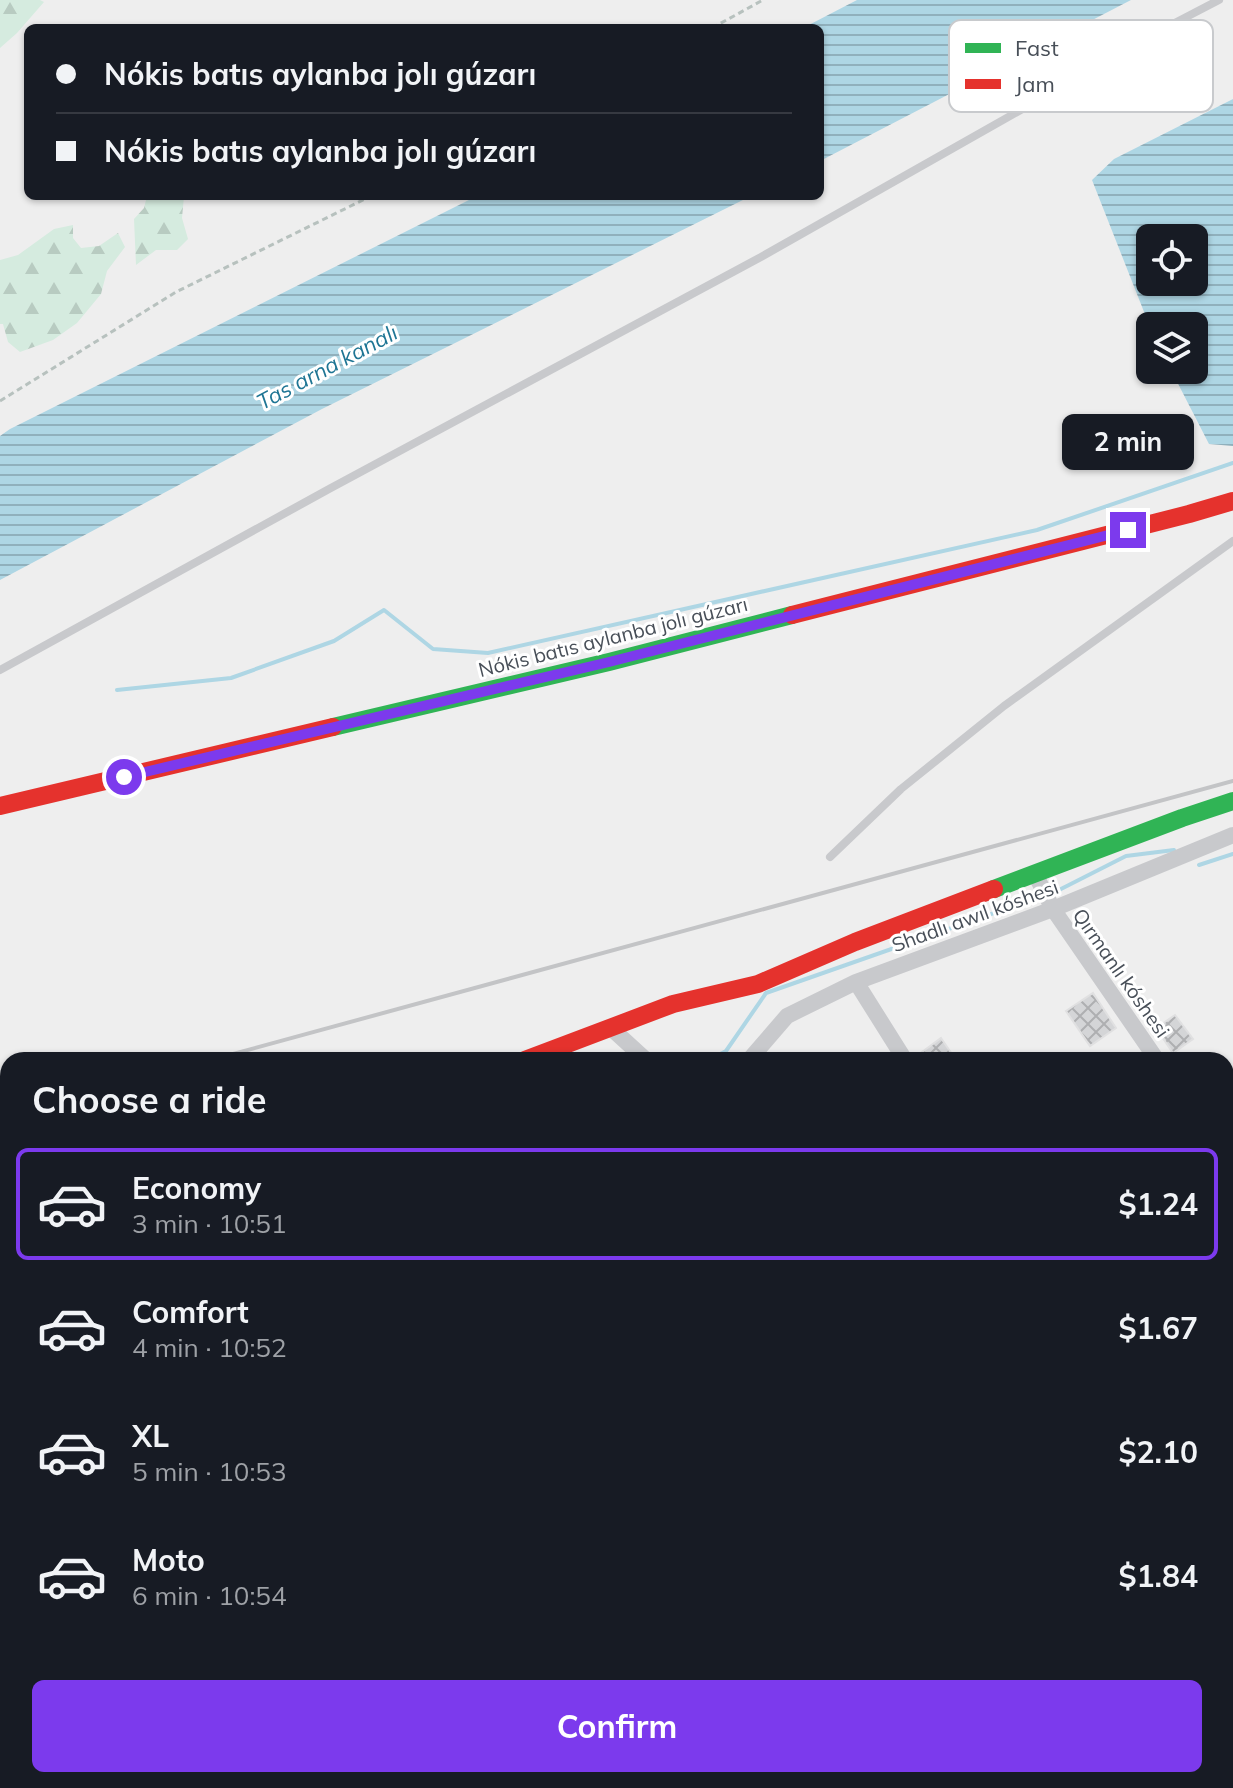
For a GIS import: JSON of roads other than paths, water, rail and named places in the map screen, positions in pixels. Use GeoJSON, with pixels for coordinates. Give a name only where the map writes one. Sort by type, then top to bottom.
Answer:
{"type":"FeatureCollection","features":[{"type":"Feature","properties":{"kind":"main road","name":"Nókis batıs aylanba jolı gúzarı"},"geometry":{"type":"LineString","coordinates":[[0,806],[609,662],[1233,501]]}},
{"type":"Feature","properties":{"kind":"main road"},"geometry":{"type":"LineString","coordinates":[[546,1052],[673,1004],[758,984],[855,942],[1233,801]]}},
{"type":"Feature","properties":{"kind":"street","name":"Shadlı awıl kóshesi"},"geometry":{"type":"LineString","coordinates":[[756,1052],[787,1016],[856,982],[1053,909],[1233,835]]}},
{"type":"Feature","properties":{"kind":"street","name":"Qırmanlı kóshesi"},"geometry":{"type":"LineString","coordinates":[[1035,874],[1053,909],[1151,1052]]}},
{"type":"Feature","properties":{"kind":"street"},"geometry":{"type":"LineString","coordinates":[[856,982],[900,1052]]}},
{"type":"Feature","properties":{"kind":"street"},"geometry":{"type":"LineString","coordinates":[[611,1028],[637,1052]]}},
{"type":"Feature","properties":{"kind":"lane"},"geometry":{"type":"LineString","coordinates":[[1181,20],[1219,0]]}},
{"type":"Feature","properties":{"kind":"lane"},"geometry":{"type":"LineString","coordinates":[[0,670],[761,257],[1017,112]]}},
{"type":"Feature","properties":{"kind":"lane"},"geometry":{"type":"LineString","coordinates":[[830,857],[901,789],[1004,706],[1233,541]]}},
{"type":"Feature","properties":{"kind":"water"},"geometry":{"type":"Polygon","coordinates":[[[857,0],[1131,0],[1092,20],[949,20],[949,94],[824,159],[824,24],[811,24],[857,0]]]}},
{"type":"Feature","properties":{"kind":"water"},"geometry":{"type":"Polygon","coordinates":[[[1233,99],[1233,446],[1209,444],[1178,384],[1208,384],[1208,312],[1144,312],[1138,296],[1208,296],[1208,224],[1136,224],[1136,292],[1092,180],[1114,159],[1207,112],[1213,112],[1213,109],[1233,99]]]}},
{"type":"Feature","properties":{"kind":"water","name":"Tas arna kanalı"},"geometry":{"type":"Polygon","coordinates":[[[469,200],[743,200],[322,409],[0,580],[0,436],[469,200]]]}},
{"type":"Feature","properties":{"kind":"waterway"},"geometry":{"type":"LineString","coordinates":[[117,690],[231,678],[334,641],[384,610],[433,649],[488,653],[1037,530],[1233,463]]}},
{"type":"Feature","properties":{"kind":"waterway"},"geometry":{"type":"LineString","coordinates":[[1059,890],[1126,856],[1174,850]]}},
{"type":"Feature","properties":{"kind":"waterway"},"geometry":{"type":"LineString","coordinates":[[1199,865],[1233,854]]}},
{"type":"Feature","properties":{"kind":"waterway"},"geometry":{"type":"LineString","coordinates":[[724,1052],[766,993],[1037,898]]}},
{"type":"Feature","properties":{"kind":"railway"},"geometry":{"type":"LineString","coordinates":[[240,1052],[1233,781]]}}]}
